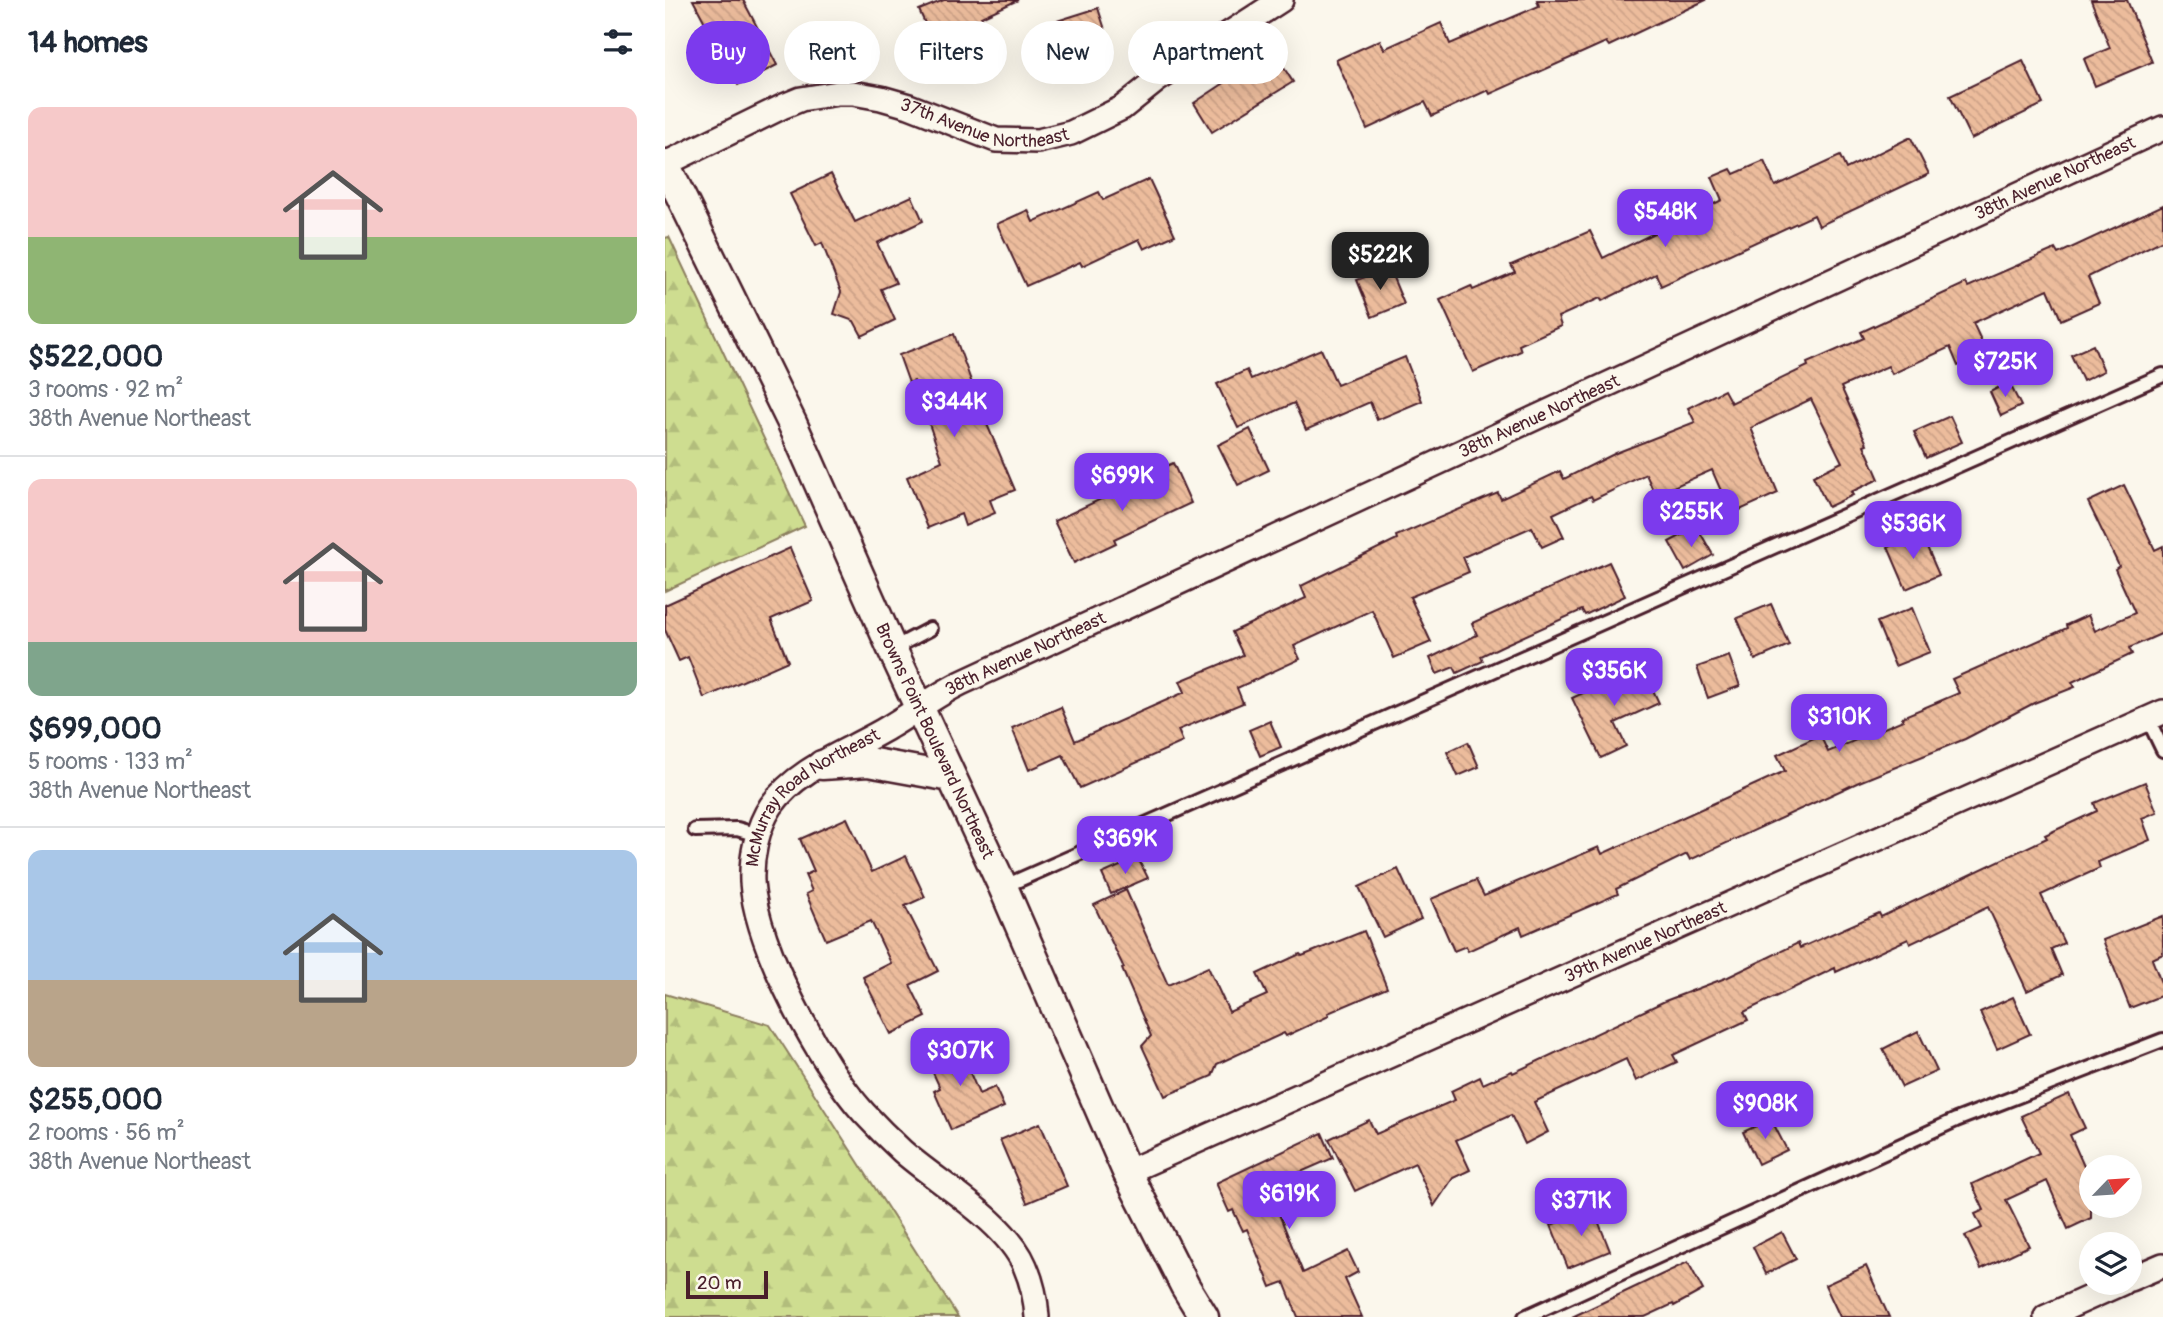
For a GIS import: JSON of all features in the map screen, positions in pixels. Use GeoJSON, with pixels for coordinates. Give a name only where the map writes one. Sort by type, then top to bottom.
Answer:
{"type":"FeatureCollection","features":[{"type":"Feature","properties":{"kind":"street","name":"37th Avenue Northeast"},"geometry":{"type":"LineString","coordinates":[[665,164],[801,99],[838,93],[881,97],[996,140],[1038,141],[1071,133],[1122,108],[1157,80],[1281,0]]}},
{"type":"Feature","properties":{"kind":"street","name":"38th Avenue Northeast"},"geometry":{"type":"LineString","coordinates":[[919,708],[974,677],[2163,128]]}},
{"type":"Feature","properties":{"kind":"street","name":"Browns Point Boulevard Northeast"},"geometry":{"type":"LineString","coordinates":[[665,164],[768,372],[892,649],[1003,887],[1127,1172],[1185,1286],[1204,1317]]}},
{"type":"Feature","properties":{"kind":"street","name":"McMurray Road Northeast"},"geometry":{"type":"LineString","coordinates":[[919,708],[798,780],[773,803],[764,817],[758,835],[752,882],[757,907],[776,965],[832,1070],[863,1112],[903,1152],[1005,1236],[1024,1264],[1036,1300],[1037,1317]]}},
{"type":"Feature","properties":{"kind":"street","name":"39th Avenue Northeast"},"geometry":{"type":"LineString","coordinates":[[1127,1172],[2156,716]]}},
{"type":"Feature","properties":{"kind":"street"},"geometry":{"type":"LineString","coordinates":[[822,765],[868,762],[951,777]]}},
{"type":"Feature","properties":{"kind":"street"},"geometry":{"type":"LineString","coordinates":[[2142,1274],[2163,1265]]}},
{"type":"Feature","properties":{"kind":"street"},"geometry":{"type":"LineString","coordinates":[[2046,1317],[2095,1295]]}},
{"type":"Feature","properties":{"kind":"lane"},"geometry":{"type":"LineString","coordinates":[[1003,887],[2163,375]]}},
{"type":"Feature","properties":{"kind":"lane"},"geometry":{"type":"LineString","coordinates":[[892,649],[930,629]]}},
{"type":"Feature","properties":{"kind":"lane"},"geometry":{"type":"LineString","coordinates":[[2156,716],[2163,750]]}},
{"type":"Feature","properties":{"kind":"lane"},"geometry":{"type":"LineString","coordinates":[[695,830],[737,829],[758,835]]}},
{"type":"Feature","properties":{"kind":"lane"},"geometry":{"type":"LineString","coordinates":[[1525,1317],[1956,1120],[2163,1040]]}},
{"type":"Feature","properties":{"kind":"green space"},"geometry":{"type":"Polygon","coordinates":[[[669,237],[805,526],[665,591],[665,238],[669,237]]]}},
{"type":"Feature","properties":{"kind":"green space"},"geometry":{"type":"Polygon","coordinates":[[[665,994],[770,1025],[958,1317],[665,1317],[665,994]]]}},
{"type":"Feature","properties":{"kind":"building"},"geometry":{"type":"Polygon","coordinates":[[[693,0],[743,0],[754,21],[704,21],[693,0]]]}},
{"type":"Feature","properties":{"kind":"building"},"geometry":{"type":"Polygon","coordinates":[[[944,0],[1018,0],[981,17],[983,21],[924,21],[919,10],[944,0]]]}},
{"type":"Feature","properties":{"kind":"building"},"geometry":{"type":"Polygon","coordinates":[[[1537,0],[1706,0],[1609,46],[1606,42],[1490,94],[1488,90],[1432,116],[1425,102],[1367,129],[1336,60],[1380,40],[1384,49],[1441,23],[1450,44],[1539,6],[1537,0]]]}},
{"type":"Feature","properties":{"kind":"building"},"geometry":{"type":"Polygon","coordinates":[[[2091,0],[2127,0],[2152,62],[2095,86],[2084,59],[2110,48],[2091,0]]]}},
{"type":"Feature","properties":{"kind":"building"},"geometry":{"type":"Polygon","coordinates":[[[1098,8],[1102,21],[1057,21],[1098,8]]]}},
{"type":"Feature","properties":{"kind":"building"},"geometry":{"type":"Polygon","coordinates":[[[770,52],[777,65],[770,69],[770,52]]]}},
{"type":"Feature","properties":{"kind":"building"},"geometry":{"type":"Polygon","coordinates":[[[2023,61],[2043,104],[1971,139],[1950,96],[2023,61]]]}},
{"type":"Feature","properties":{"kind":"building"},"geometry":{"type":"Polygon","coordinates":[[[1288,74],[1293,82],[1212,132],[1194,103],[1223,84],[1288,84],[1288,74]]]}},
{"type":"Feature","properties":{"kind":"building"},"geometry":{"type":"Polygon","coordinates":[[[1909,138],[1929,174],[1819,226],[1814,215],[1661,286],[1656,274],[1602,301],[1600,298],[1558,317],[1561,326],[1519,345],[1521,351],[1473,372],[1440,300],[1471,286],[1473,290],[1515,272],[1511,265],[1590,231],[1603,258],[1722,200],[1712,177],[1731,169],[1734,174],[1764,161],[1775,186],[1840,156],[1846,169],[1909,138]]]}},
{"type":"Feature","properties":{"kind":"building"},"geometry":{"type":"Polygon","coordinates":[[[831,174],[855,222],[912,196],[923,221],[877,243],[896,283],[881,289],[895,320],[862,336],[854,321],[834,314],[841,292],[822,243],[816,246],[790,194],[831,174]]]}},
{"type":"Feature","properties":{"kind":"building"},"geometry":{"type":"Polygon","coordinates":[[[1149,179],[1175,235],[1144,249],[1139,239],[1082,266],[1080,262],[1026,286],[997,224],[1028,210],[1033,222],[1099,192],[1103,200],[1149,179]]]}},
{"type":"Feature","properties":{"kind":"building"},"geometry":{"type":"Polygon","coordinates":[[[2163,205],[2163,240],[2088,277],[2099,303],[2061,320],[2048,289],[1973,323],[1987,353],[1958,366],[1950,347],[1892,374],[1888,366],[1841,387],[1867,444],[1864,445],[1879,479],[1851,492],[1853,495],[1828,507],[1813,476],[1842,462],[1811,399],[1751,428],[1778,493],[1731,514],[1712,470],[1655,495],[1646,474],[1593,500],[1591,496],[1553,514],[1564,537],[1542,547],[1532,527],[1463,557],[1469,572],[1410,597],[1431,642],[1394,658],[1372,610],[1294,646],[1300,659],[1237,688],[1243,703],[1178,730],[1183,742],[1080,788],[1063,755],[1029,770],[1012,728],[1061,707],[1075,741],[1185,692],[1180,681],[1243,655],[1232,632],[1306,598],[1301,586],[1397,539],[1396,536],[1498,493],[1501,499],[1560,471],[1564,479],[1616,453],[1695,422],[1688,408],[1724,390],[1731,403],[1808,366],[1807,363],[1864,338],[1861,332],[1966,283],[1968,287],[2055,249],[2058,254],[2163,205]]]}},
{"type":"Feature","properties":{"kind":"building"},"geometry":{"type":"Polygon","coordinates":[[[1389,268],[1404,304],[1372,317],[1357,280],[1389,268]]]}},
{"type":"Feature","properties":{"kind":"building"},"geometry":{"type":"Polygon","coordinates":[[[954,334],[986,422],[1015,490],[990,500],[995,513],[965,526],[961,514],[928,528],[907,477],[942,461],[914,381],[909,383],[899,355],[954,334]]]}},
{"type":"Feature","properties":{"kind":"building"},"geometry":{"type":"Polygon","coordinates":[[[2093,345],[2104,371],[2083,381],[2071,355],[2093,345]]]}},
{"type":"Feature","properties":{"kind":"building"},"geometry":{"type":"Polygon","coordinates":[[[1321,349],[1337,385],[1405,357],[1422,401],[1377,420],[1370,402],[1306,430],[1294,403],[1238,428],[1217,384],[1247,370],[1251,379],[1321,349]]]}},
{"type":"Feature","properties":{"kind":"building"},"geometry":{"type":"Polygon","coordinates":[[[2009,382],[2021,406],[2001,416],[1990,392],[2009,382]]]}},
{"type":"Feature","properties":{"kind":"building"},"geometry":{"type":"Polygon","coordinates":[[[1950,416],[1962,442],[1926,458],[1914,432],[1950,416]]]}},
{"type":"Feature","properties":{"kind":"building"},"geometry":{"type":"Polygon","coordinates":[[[1250,429],[1269,470],[1238,485],[1218,445],[1250,429]]]}},
{"type":"Feature","properties":{"kind":"building"},"geometry":{"type":"Polygon","coordinates":[[[1173,463],[1191,503],[1114,539],[1116,543],[1074,563],[1054,521],[1173,463]]]}},
{"type":"Feature","properties":{"kind":"building"},"geometry":{"type":"Polygon","coordinates":[[[2124,485],[2155,550],[2163,546],[2163,633],[2129,648],[2132,654],[2072,682],[2075,687],[2034,703],[1965,739],[1859,782],[1690,860],[1687,854],[1616,889],[1618,894],[1523,935],[1520,927],[1468,951],[1466,946],[1454,951],[1431,899],[1476,880],[1484,896],[1599,847],[1602,854],[1785,771],[1777,755],[1820,735],[1828,752],[1959,693],[1952,679],[2067,628],[2066,625],[2088,615],[2095,631],[2135,613],[2115,569],[2119,566],[2088,502],[2124,485]]]}},
{"type":"Feature","properties":{"kind":"building"},"geometry":{"type":"Polygon","coordinates":[[[1697,527],[1713,555],[1685,571],[1669,542],[1697,527]]]}},
{"type":"Feature","properties":{"kind":"building"},"geometry":{"type":"Polygon","coordinates":[[[1921,533],[1939,575],[1906,589],[1888,547],[1921,533]]]}},
{"type":"Feature","properties":{"kind":"building"},"geometry":{"type":"Polygon","coordinates":[[[790,548],[813,601],[771,619],[788,661],[704,698],[688,657],[679,661],[665,630],[665,605],[790,548]]]}},
{"type":"Feature","properties":{"kind":"building"},"geometry":{"type":"Polygon","coordinates":[[[1609,562],[1625,596],[1585,615],[1582,610],[1504,645],[1481,656],[1483,661],[1457,673],[1454,667],[1437,674],[1430,658],[1477,635],[1472,623],[1609,562]]]}},
{"type":"Feature","properties":{"kind":"building"},"geometry":{"type":"Polygon","coordinates":[[[1771,604],[1789,645],[1755,660],[1737,618],[1771,604]]]}},
{"type":"Feature","properties":{"kind":"building"},"geometry":{"type":"Polygon","coordinates":[[[1912,608],[1930,652],[1895,666],[1877,622],[1912,608]]]}},
{"type":"Feature","properties":{"kind":"building"},"geometry":{"type":"Polygon","coordinates":[[[1729,656],[1740,686],[1708,698],[1697,667],[1729,656]]]}},
{"type":"Feature","properties":{"kind":"building"},"geometry":{"type":"Polygon","coordinates":[[[1642,666],[1659,703],[1615,723],[1626,746],[1601,758],[1572,698],[1642,666]]]}},
{"type":"Feature","properties":{"kind":"building"},"geometry":{"type":"Polygon","coordinates":[[[1270,721],[1281,747],[1260,756],[1249,730],[1270,721]]]}},
{"type":"Feature","properties":{"kind":"building"},"geometry":{"type":"Polygon","coordinates":[[[1468,742],[1479,767],[1458,776],[1447,752],[1468,742]]]}},
{"type":"Feature","properties":{"kind":"building"},"geometry":{"type":"Polygon","coordinates":[[[2145,782],[2157,812],[2142,818],[2150,840],[2098,862],[2100,868],[2041,895],[2064,943],[2051,949],[2062,975],[2027,991],[1988,907],[1910,944],[1908,939],[1836,972],[1835,968],[1744,1012],[1748,1020],[1673,1055],[1677,1062],[1636,1081],[1626,1059],[1534,1102],[1548,1132],[1525,1144],[1511,1115],[1456,1140],[1470,1170],[1453,1178],[1434,1206],[1415,1163],[1355,1191],[1329,1139],[1369,1120],[1376,1134],[1455,1100],[1451,1091],[1480,1077],[1483,1084],[1512,1071],[1513,1073],[1665,1001],[1728,977],[1798,943],[1800,948],[1879,913],[1881,917],[2047,838],[2045,835],[2097,811],[2094,803],[2145,782]]]}},
{"type":"Feature","properties":{"kind":"building"},"geometry":{"type":"Polygon","coordinates":[[[847,818],[872,872],[906,856],[925,897],[905,906],[938,971],[910,985],[926,1017],[891,1034],[863,977],[891,963],[871,921],[826,940],[806,894],[812,891],[805,875],[814,871],[800,839],[847,818]]]}},
{"type":"Feature","properties":{"kind":"building"},"geometry":{"type":"Polygon","coordinates":[[[1138,858],[1148,878],[1111,894],[1102,874],[1138,858]]]}},
{"type":"Feature","properties":{"kind":"building"},"geometry":{"type":"Polygon","coordinates":[[[1398,869],[1421,919],[1383,937],[1359,887],[1398,869]]]}},
{"type":"Feature","properties":{"kind":"building"},"geometry":{"type":"Polygon","coordinates":[[[1126,890],[1168,985],[1208,967],[1229,1012],[1267,995],[1257,974],[1300,954],[1302,956],[1364,931],[1387,988],[1328,1013],[1329,1016],[1286,1036],[1284,1033],[1217,1064],[1212,1076],[1165,1096],[1142,1046],[1151,1036],[1122,969],[1124,968],[1094,905],[1126,890]]]}},
{"type":"Feature","properties":{"kind":"building"},"geometry":{"type":"Polygon","coordinates":[[[2163,916],[2163,954],[2152,959],[2163,995],[2130,1008],[2103,940],[2163,916]]]}},
{"type":"Feature","properties":{"kind":"building"},"geometry":{"type":"Polygon","coordinates":[[[2013,997],[2030,1034],[1997,1049],[1980,1012],[2013,997]]]}},
{"type":"Feature","properties":{"kind":"building"},"geometry":{"type":"Polygon","coordinates":[[[1918,1031],[1937,1071],[1902,1087],[1883,1049],[1918,1031]]]}},
{"type":"Feature","properties":{"kind":"building"},"geometry":{"type":"Polygon","coordinates":[[[956,1040],[979,1094],[995,1087],[1004,1107],[951,1130],[934,1091],[940,1088],[925,1055],[956,1040]]]}},
{"type":"Feature","properties":{"kind":"building"},"geometry":{"type":"Polygon","coordinates":[[[2069,1094],[2085,1128],[2070,1135],[2079,1155],[2079,1218],[2091,1218],[2068,1229],[2047,1181],[2006,1200],[2029,1246],[1981,1269],[1965,1236],[1982,1228],[1975,1214],[1984,1210],[1972,1184],[2039,1153],[2021,1116],[2069,1094]]]}},
{"type":"Feature","properties":{"kind":"building"},"geometry":{"type":"Polygon","coordinates":[[[1771,1119],[1787,1150],[1758,1164],[1743,1132],[1771,1119]]]}},
{"type":"Feature","properties":{"kind":"building"},"geometry":{"type":"Polygon","coordinates":[[[1040,1123],[1067,1186],[1027,1203],[1000,1140],[1040,1123]]]}},
{"type":"Feature","properties":{"kind":"building"},"geometry":{"type":"Polygon","coordinates":[[[1322,1133],[1333,1158],[1287,1178],[1300,1204],[1279,1214],[1303,1273],[1348,1251],[1358,1272],[1345,1279],[1362,1317],[1298,1317],[1284,1282],[1271,1287],[1247,1229],[1243,1231],[1233,1210],[1229,1212],[1216,1183],[1322,1133]]]}},
{"type":"Feature","properties":{"kind":"building"},"geometry":{"type":"Polygon","coordinates":[[[1593,1208],[1610,1251],[1568,1268],[1551,1225],[1593,1208]]]}},
{"type":"Feature","properties":{"kind":"building"},"geometry":{"type":"Polygon","coordinates":[[[1782,1232],[1796,1259],[1766,1274],[1753,1247],[1782,1232]]]}},
{"type":"Feature","properties":{"kind":"building"},"geometry":{"type":"Polygon","coordinates":[[[1688,1262],[1703,1290],[1674,1306],[1673,1304],[1645,1317],[1572,1317],[1688,1262]]]}},
{"type":"Feature","properties":{"kind":"building"},"geometry":{"type":"Polygon","coordinates":[[[1866,1266],[1889,1317],[1840,1317],[1825,1285],[1866,1266]]]}}]}
